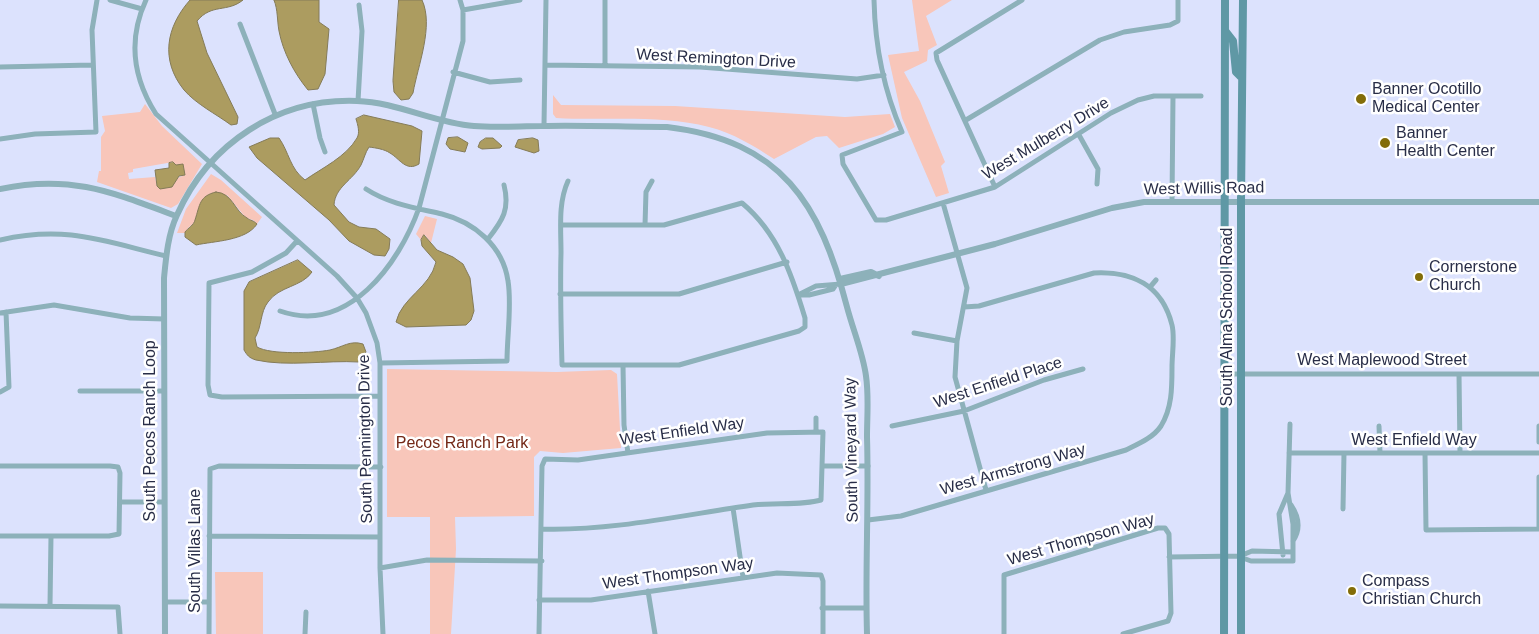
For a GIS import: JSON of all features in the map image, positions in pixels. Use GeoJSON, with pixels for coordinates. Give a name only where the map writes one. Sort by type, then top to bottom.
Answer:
{"type":"FeatureCollection","features":[{"type":"Feature","properties":{"kind":"main road","name":"South Alma School Road"},"geometry":{"type":"LineString","coordinates":[[1224,634],[1225,0]]}},
{"type":"Feature","properties":{"kind":"main road","name":"South Alma School Road"},"geometry":{"type":"LineString","coordinates":[[1241,634],[1241,201],[1244,0]]}},
{"type":"Feature","properties":{"kind":"main road"},"geometry":{"type":"LineString","coordinates":[[1226,32],[1233,42],[1236,72],[1242,78]]}},
{"type":"Feature","properties":{"kind":"street"},"geometry":{"type":"LineString","coordinates":[[0,139],[35,134],[96,132],[92,30],[97,0]]}},
{"type":"Feature","properties":{"kind":"street"},"geometry":{"type":"LineString","coordinates":[[110,0],[142,9]]}},
{"type":"Feature","properties":{"kind":"street","name":"South Pennington Drive"},"geometry":{"type":"LineString","coordinates":[[146,0],[142,9],[134,46],[135,59],[144,95],[166,124],[337,276],[357,298],[372,328],[380,362],[380,568],[383,634]]}},
{"type":"Feature","properties":{"kind":"street"},"geometry":{"type":"LineString","coordinates":[[280,311],[293,316],[314,316],[335,310],[357,298],[382,277],[409,236],[419,208],[453,72],[463,41],[463,10],[460,0]]}},
{"type":"Feature","properties":{"kind":"street"},"geometry":{"type":"LineString","coordinates":[[463,10],[520,0]]}},
{"type":"Feature","properties":{"kind":"street"},"geometry":{"type":"LineString","coordinates":[[0,189],[35,184],[73,184],[103,190],[176,216],[194,184],[210,162],[242,134],[275,114],[313,104],[358,101],[380,104],[442,121],[478,127],[544,126],[546,0]]}},
{"type":"Feature","properties":{"kind":"street"},"geometry":{"type":"LineString","coordinates":[[605,0],[605,66]]}},
{"type":"Feature","properties":{"kind":"street"},"geometry":{"type":"LineString","coordinates":[[874,0],[876,28],[884,75]]}},
{"type":"Feature","properties":{"kind":"street"},"geometry":{"type":"LineString","coordinates":[[995,187],[937,60],[936,53],[1022,0]]}},
{"type":"Feature","properties":{"kind":"street"},"geometry":{"type":"LineString","coordinates":[[966,120],[1100,40],[1124,32],[1170,25],[1178,21],[1178,0]]}},
{"type":"Feature","properties":{"kind":"street"},"geometry":{"type":"LineString","coordinates":[[358,101],[362,32],[359,5]]}},
{"type":"Feature","properties":{"kind":"street"},"geometry":{"type":"LineString","coordinates":[[240,24],[275,114]]}},
{"type":"Feature","properties":{"kind":"street"},"geometry":{"type":"LineString","coordinates":[[0,67],[92,65]]}},
{"type":"Feature","properties":{"kind":"street","name":"West Remington Drive"},"geometry":{"type":"LineString","coordinates":[[545,65],[700,67],[857,79],[884,75]]}},
{"type":"Feature","properties":{"kind":"street"},"geometry":{"type":"LineString","coordinates":[[453,72],[490,82],[520,80]]}},
{"type":"Feature","properties":{"kind":"street","name":"West Mulberry Drive"},"geometry":{"type":"LineString","coordinates":[[884,75],[902,132],[842,155],[843,164],[876,220],[886,220],[995,187],[1111,113],[1138,100],[1173,96],[1201,96]]}},
{"type":"Feature","properties":{"kind":"street"},"geometry":{"type":"LineString","coordinates":[[1172,202],[1173,96]]}},
{"type":"Feature","properties":{"kind":"street"},"geometry":{"type":"LineString","coordinates":[[313,104],[325,152]]}},
{"type":"Feature","properties":{"kind":"street","name":"South Vineyard Way"},"geometry":{"type":"LineString","coordinates":[[544,126],[667,127],[712,135],[731,142],[765,162],[795,188],[815,216],[829,244],[866,376],[868,466],[866,634]]}},
{"type":"Feature","properties":{"kind":"street"},"geometry":{"type":"LineString","coordinates":[[1079,135],[1098,169],[1096,184]]}},
{"type":"Feature","properties":{"kind":"street"},"geometry":{"type":"LineString","coordinates":[[645,225],[646,192],[652,180]]}},
{"type":"Feature","properties":{"kind":"street"},"geometry":{"type":"LineString","coordinates":[[561,225],[664,224],[742,203],[770,233],[787,262],[806,327],[798,331],[679,365],[562,365],[561,225],[562,196],[568,181]]}},
{"type":"Feature","properties":{"kind":"street"},"geometry":{"type":"LineString","coordinates":[[488,238],[503,216],[508,200],[504,185]]}},
{"type":"Feature","properties":{"kind":"street"},"geometry":{"type":"LineString","coordinates":[[366,189],[381,198],[452,217],[470,224],[488,238],[501,259],[508,280],[507,361],[380,362]]}},
{"type":"Feature","properties":{"kind":"street","name":"West Willis Road"},"geometry":{"type":"LineString","coordinates":[[798,295],[809,296],[833,289],[839,283],[870,272],[879,276],[1112,208],[1144,202],[1539,202]]}},
{"type":"Feature","properties":{"kind":"street"},"geometry":{"type":"LineString","coordinates":[[943,203],[967,288],[957,341],[955,377],[986,490]]}},
{"type":"Feature","properties":{"kind":"street","name":"South Pecos Ranch Loop"},"geometry":{"type":"LineString","coordinates":[[165,634],[164,319],[166,256],[176,216]]}},
{"type":"Feature","properties":{"kind":"street"},"geometry":{"type":"LineString","coordinates":[[0,240],[29,233],[75,234],[166,256]]}},
{"type":"Feature","properties":{"kind":"street"},"geometry":{"type":"LineString","coordinates":[[297,241],[286,253],[252,272],[209,283],[208,385],[210,395],[222,397],[380,396]]}},
{"type":"Feature","properties":{"kind":"street"},"geometry":{"type":"LineString","coordinates":[[560,294],[679,294],[787,262]]}},
{"type":"Feature","properties":{"kind":"street"},"geometry":{"type":"LineString","coordinates":[[964,306],[979,306],[1094,273],[1113,272],[1133,277],[1150,287],[1156,280]]}},
{"type":"Feature","properties":{"kind":"street","name":"West Armstrong Way"},"geometry":{"type":"LineString","coordinates":[[868,520],[901,516],[1126,450],[1146,440],[1160,428],[1172,396],[1173,326],[1160,298],[1150,287]]}},
{"type":"Feature","properties":{"kind":"street"},"geometry":{"type":"LineString","coordinates":[[0,313],[54,305],[130,318],[164,319]]}},
{"type":"Feature","properties":{"kind":"street"},"geometry":{"type":"LineString","coordinates":[[0,392],[9,387],[6,312]]}},
{"type":"Feature","properties":{"kind":"street"},"geometry":{"type":"LineString","coordinates":[[914,333],[957,341]]}},
{"type":"Feature","properties":{"kind":"street"},"geometry":{"type":"LineString","coordinates":[[623,365],[624,425],[628,452]]}},
{"type":"Feature","properties":{"kind":"street","name":"West Enfield Place"},"geometry":{"type":"LineString","coordinates":[[892,426],[964,411],[1044,380],[1083,369]]}},
{"type":"Feature","properties":{"kind":"street","name":"West Maplewood Street"},"geometry":{"type":"LineString","coordinates":[[1225,374],[1539,374]]}},
{"type":"Feature","properties":{"kind":"street"},"geometry":{"type":"LineString","coordinates":[[1459,374],[1460,453]]}},
{"type":"Feature","properties":{"kind":"street"},"geometry":{"type":"LineString","coordinates":[[80,391],[164,391]]}},
{"type":"Feature","properties":{"kind":"street"},"geometry":{"type":"LineString","coordinates":[[816,418],[816,432]]}},
{"type":"Feature","properties":{"kind":"street"},"geometry":{"type":"LineString","coordinates":[[1240,556],[1251,561],[1293,561],[1291,504],[1288,493],[1290,424]]}},
{"type":"Feature","properties":{"kind":"street"},"geometry":{"type":"LineString","coordinates":[[1379,426],[1380,453]]}},
{"type":"Feature","properties":{"kind":"street"},"geometry":{"type":"LineString","coordinates":[[1539,426],[1539,442]]}},
{"type":"Feature","properties":{"kind":"street","name":"West Enfield Way"},"geometry":{"type":"LineString","coordinates":[[542,529],[542,466],[545,459],[578,460],[767,432],[823,432],[823,466]]}},
{"type":"Feature","properties":{"kind":"street","name":"West Enfield Way"},"geometry":{"type":"LineString","coordinates":[[1289,453],[1539,453]]}},
{"type":"Feature","properties":{"kind":"street"},"geometry":{"type":"LineString","coordinates":[[1343,509],[1344,453]]}},
{"type":"Feature","properties":{"kind":"street"},"geometry":{"type":"LineString","coordinates":[[1426,453],[1426,530],[1539,530],[1539,477]]}},
{"type":"Feature","properties":{"kind":"street"},"geometry":{"type":"LineString","coordinates":[[0,466],[118,467],[120,473],[119,534],[109,536],[0,536]]}},
{"type":"Feature","properties":{"kind":"street","name":"South Villas Lane"},"geometry":{"type":"LineString","coordinates":[[209,634],[210,469],[219,466],[381,467]]}},
{"type":"Feature","properties":{"kind":"street"},"geometry":{"type":"LineString","coordinates":[[539,634],[542,529],[584,530],[772,503],[812,503],[821,500],[823,466],[868,466]]}},
{"type":"Feature","properties":{"kind":"street"},"geometry":{"type":"LineString","coordinates":[[1283,561],[1279,514],[1288,493]]}},
{"type":"Feature","properties":{"kind":"street"},"geometry":{"type":"LineString","coordinates":[[120,502],[164,502]]}},
{"type":"Feature","properties":{"kind":"street"},"geometry":{"type":"LineString","coordinates":[[733,508],[743,577]]}},
{"type":"Feature","properties":{"kind":"street","name":"West Thompson Way"},"geometry":{"type":"LineString","coordinates":[[1004,634],[1004,575],[1149,531],[1165,528],[1169,534],[1169,557]]}},
{"type":"Feature","properties":{"kind":"street"},"geometry":{"type":"LineString","coordinates":[[50,605],[51,536]]}},
{"type":"Feature","properties":{"kind":"street"},"geometry":{"type":"LineString","coordinates":[[209,536],[380,537]]}},
{"type":"Feature","properties":{"kind":"street"},"geometry":{"type":"LineString","coordinates":[[1123,634],[1168,621],[1171,613],[1169,557],[1240,556],[1252,551],[1293,552]]}},
{"type":"Feature","properties":{"kind":"street"},"geometry":{"type":"LineString","coordinates":[[380,568],[427,560],[542,561]]}},
{"type":"Feature","properties":{"kind":"street","name":"West Thompson Way"},"geometry":{"type":"LineString","coordinates":[[539,600],[591,600],[776,573],[821,574],[823,581],[822,608]]}},
{"type":"Feature","properties":{"kind":"street"},"geometry":{"type":"LineString","coordinates":[[648,591],[654,634]]}},
{"type":"Feature","properties":{"kind":"street"},"geometry":{"type":"LineString","coordinates":[[166,602],[209,602]]}},
{"type":"Feature","properties":{"kind":"street"},"geometry":{"type":"LineString","coordinates":[[0,606],[118,606],[120,634]]}},
{"type":"Feature","properties":{"kind":"street"},"geometry":{"type":"LineString","coordinates":[[823,634],[822,608],[866,608]]}},
{"type":"Feature","properties":{"kind":"street"},"geometry":{"type":"LineString","coordinates":[[305,634],[306,612]]}},
{"type":"Feature","properties":{"kind":"green space"},"geometry":{"type":"Polygon","coordinates":[[[912,0],[952,0],[926,16],[937,45],[928,50],[927,61],[904,72],[920,101],[945,162],[941,166],[949,193],[936,197],[902,118],[888,55],[919,51],[912,0]]]}},
{"type":"Feature","properties":{"kind":"green space"},"geometry":{"type":"Polygon","coordinates":[[[553,95],[561,105],[675,106],[845,117],[890,114],[895,127],[883,134],[839,148],[827,136],[816,137],[774,159],[735,136],[690,123],[652,119],[556,118],[553,114],[553,95]]]}},
{"type":"Feature","properties":{"kind":"green space"},"geometry":{"type":"Polygon","coordinates":[[[145,104],[162,126],[202,164],[178,204],[171,208],[97,182],[99,171],[101,171],[101,137],[105,131],[102,116],[140,112],[145,104]],[[173,162],[133,169],[133,172],[128,173],[129,179],[155,177],[157,186],[185,175],[173,162]]]}},
{"type":"Feature","properties":{"kind":"green space"},"geometry":{"type":"Polygon","coordinates":[[[211,174],[221,180],[262,217],[257,224],[253,220],[246,218],[227,195],[188,228],[185,233],[177,233],[186,209],[211,174]]]}},
{"type":"Feature","properties":{"kind":"green space"},"geometry":{"type":"Polygon","coordinates":[[[425,216],[437,219],[431,243],[425,235],[421,240],[416,234],[425,216]]]}},
{"type":"Feature","properties":{"kind":"green space","name":"Pecos Ranch Park"},"geometry":{"type":"Polygon","coordinates":[[[387,369],[557,372],[611,370],[617,374],[621,448],[563,453],[540,451],[534,457],[534,516],[455,517],[456,549],[451,634],[430,634],[430,517],[387,517],[387,369]]]}},
{"type":"Feature","properties":{"kind":"green space"},"geometry":{"type":"Polygon","coordinates":[[[215,572],[263,572],[263,634],[216,634],[215,572]]]}},
{"type":"Feature","properties":{"kind":"shaded area"},"geometry":{"type":"Polygon","coordinates":[[[190,0],[243,0],[237,4],[208,12],[197,21],[207,53],[238,117],[237,124],[231,125],[194,100],[176,79],[171,67],[169,44],[171,32],[182,10],[190,0]]]}},
{"type":"Feature","properties":{"kind":"shaded area"},"geometry":{"type":"Polygon","coordinates":[[[274,0],[319,0],[319,22],[329,29],[325,74],[318,89],[308,90],[290,62],[283,47],[274,0]]]}},
{"type":"Feature","properties":{"kind":"shaded area"},"geometry":{"type":"Polygon","coordinates":[[[399,0],[422,0],[426,22],[424,46],[413,93],[409,99],[401,100],[394,92],[393,81],[399,0]]]}},
{"type":"Feature","properties":{"kind":"shaded area"},"geometry":{"type":"Polygon","coordinates":[[[364,115],[412,126],[422,131],[419,164],[407,166],[388,152],[369,147],[358,170],[341,188],[335,199],[334,205],[349,222],[359,227],[376,229],[390,239],[389,249],[385,256],[374,255],[349,241],[329,220],[257,158],[249,147],[270,138],[279,138],[296,171],[305,180],[347,151],[357,138],[358,126],[356,119],[364,115]]]}},
{"type":"Feature","properties":{"kind":"shaded area"},"geometry":{"type":"Polygon","coordinates":[[[458,137],[468,143],[465,152],[450,149],[446,144],[448,138],[458,137]]]}},
{"type":"Feature","properties":{"kind":"shaded area"},"geometry":{"type":"Polygon","coordinates":[[[486,138],[493,138],[502,146],[500,148],[482,149],[478,147],[480,142],[486,138]]]}},
{"type":"Feature","properties":{"kind":"shaded area"},"geometry":{"type":"Polygon","coordinates":[[[533,138],[538,140],[539,151],[534,153],[515,147],[518,140],[533,138]]]}},
{"type":"Feature","properties":{"kind":"shaded area"},"geometry":{"type":"Polygon","coordinates":[[[173,162],[176,165],[183,164],[185,175],[179,176],[172,187],[160,189],[157,186],[155,170],[169,168],[169,163],[173,162]]]}},
{"type":"Feature","properties":{"kind":"shaded area"},"geometry":{"type":"Polygon","coordinates":[[[216,192],[222,193],[230,199],[243,215],[257,224],[252,230],[238,237],[196,245],[185,237],[185,232],[194,222],[203,199],[216,192]]]}},
{"type":"Feature","properties":{"kind":"shaded area"},"geometry":{"type":"Polygon","coordinates":[[[424,235],[437,250],[463,264],[470,278],[474,311],[471,320],[466,325],[406,327],[396,322],[404,306],[428,279],[436,262],[422,246],[421,240],[424,235]]]}},
{"type":"Feature","properties":{"kind":"shaded area"},"geometry":{"type":"Polygon","coordinates":[[[298,260],[312,272],[302,281],[278,293],[265,306],[255,338],[257,347],[264,350],[282,352],[314,352],[330,350],[350,343],[358,343],[363,344],[366,352],[359,362],[268,362],[252,358],[244,350],[244,291],[249,282],[298,260]]]}},
{"type":"Feature","properties":{"kind":"place","name":"Banner Ocotillo Medical Center"},"geometry":{"type":"Point","coordinates":[1361,99]}},
{"type":"Feature","properties":{"kind":"place","name":"Banner Health Center"},"geometry":{"type":"Point","coordinates":[1385,143]}},
{"type":"Feature","properties":{"kind":"place","name":"Cornerstone Church"},"geometry":{"type":"Point","coordinates":[1419,277]}},
{"type":"Feature","properties":{"kind":"place","name":"Compass Christian Church"},"geometry":{"type":"Point","coordinates":[1352,591]}}]}
